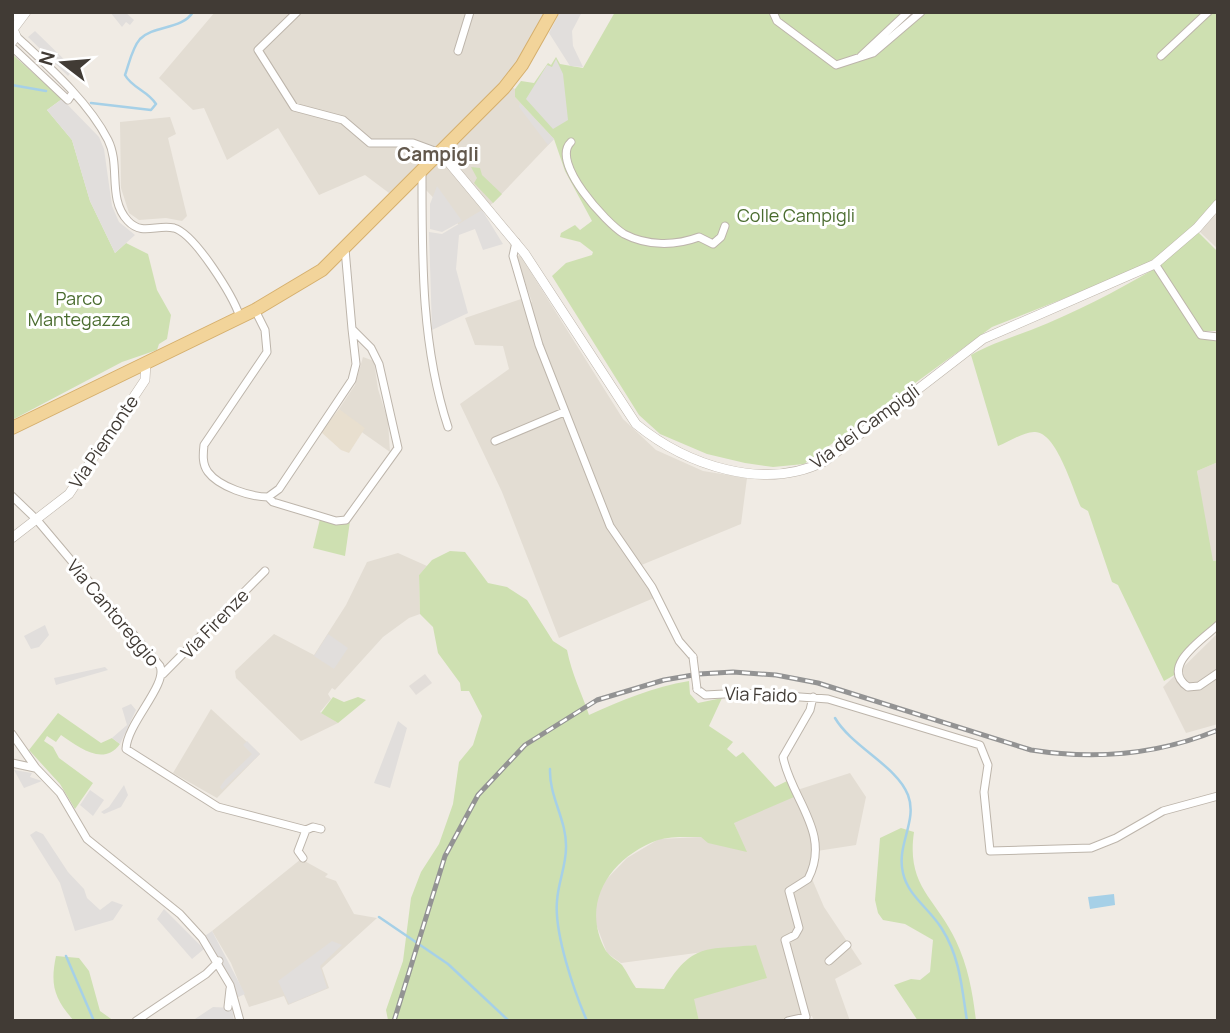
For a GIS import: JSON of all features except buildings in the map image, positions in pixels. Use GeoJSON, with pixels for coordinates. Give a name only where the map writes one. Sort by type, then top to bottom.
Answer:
{"type":"FeatureCollection","features":[{"type":"Feature","properties":{"kind":"main road"},"geometry":{"type":"LineString","coordinates":[[12,428],[255,310],[322,270],[422,172],[522,65],[552,12]]}},
{"type":"Feature","properties":{"kind":"street"},"geometry":{"type":"LineString","coordinates":[[26,12],[13,36],[96,121],[113,153],[116,196],[122,215],[130,224],[142,229],[170,228],[183,233],[230,293],[240,317]]}},
{"type":"Feature","properties":{"kind":"street"},"geometry":{"type":"LineString","coordinates":[[296,12],[258,50],[294,107],[343,120],[370,143],[413,143],[440,153]]}},
{"type":"Feature","properties":{"kind":"street"},"geometry":{"type":"LineString","coordinates":[[458,51],[470,12]]}},
{"type":"Feature","properties":{"kind":"street"},"geometry":{"type":"LineString","coordinates":[[773,12],[777,21],[829,62],[841,65],[856,61],[879,49],[921,12]]}},
{"type":"Feature","properties":{"kind":"street"},"geometry":{"type":"LineString","coordinates":[[856,61],[908,12]]}},
{"type":"Feature","properties":{"kind":"street"},"geometry":{"type":"LineString","coordinates":[[1161,56],[1208,12]]}},
{"type":"Feature","properties":{"kind":"street"},"geometry":{"type":"LineString","coordinates":[[571,142],[565,155],[569,169],[602,214],[625,234],[647,242],[669,244],[699,237],[713,244],[721,237],[725,226]]}},
{"type":"Feature","properties":{"kind":"street","name":"Via dei Campigli"},"geometry":{"type":"LineString","coordinates":[[440,153],[516,242],[636,424],[657,441],[707,464],[760,474],[805,471],[825,461],[983,339],[1155,264],[1197,228],[1218,204]]}},
{"type":"Feature","properties":{"kind":"street"},"geometry":{"type":"LineString","coordinates":[[422,172],[426,321],[430,358],[448,427]]}},
{"type":"Feature","properties":{"kind":"street","name":"Via Faido"},"geometry":{"type":"LineString","coordinates":[[516,242],[513,256],[539,345],[610,526],[652,587],[679,641],[693,657],[697,689],[705,695],[743,693],[828,699],[980,745],[988,765],[984,792],[990,851],[1091,848],[1116,838],[1163,811],[1218,796]]}},
{"type":"Feature","properties":{"kind":"street"},"geometry":{"type":"LineString","coordinates":[[268,497],[279,489],[352,380],[356,364],[345,249]]}},
{"type":"Feature","properties":{"kind":"street"},"geometry":{"type":"LineString","coordinates":[[1155,264],[1201,335],[1218,337]]}},
{"type":"Feature","properties":{"kind":"street"},"geometry":{"type":"LineString","coordinates":[[255,310],[265,330],[267,352],[204,445],[203,456],[208,472],[215,479],[251,496],[268,497],[274,502],[335,521],[346,520],[398,448],[379,364],[371,348],[352,329]]}},
{"type":"Feature","properties":{"kind":"street","name":"Via Piemonte"},"geometry":{"type":"LineString","coordinates":[[12,538],[69,494],[85,473],[145,380],[146,362]]}},
{"type":"Feature","properties":{"kind":"street"},"geometry":{"type":"LineString","coordinates":[[495,441],[564,412]]}},
{"type":"Feature","properties":{"kind":"street","name":"Via Cantoreggio"},"geometry":{"type":"LineString","coordinates":[[12,496],[37,520],[152,655],[163,674],[130,732],[125,749],[218,807],[306,830],[313,827],[321,829]]}},
{"type":"Feature","properties":{"kind":"street","name":"Via Firenze"},"geometry":{"type":"LineString","coordinates":[[163,674],[265,571]]}},
{"type":"Feature","properties":{"kind":"street"},"geometry":{"type":"LineString","coordinates":[[1218,625],[1180,660],[1177,670],[1180,680],[1188,687],[1199,686],[1218,673]]}},
{"type":"Feature","properties":{"kind":"street"},"geometry":{"type":"LineString","coordinates":[[788,1021],[806,1017],[785,940],[795,935],[799,929],[789,891],[808,879],[815,852],[812,822],[783,757],[810,710],[813,697]]}},
{"type":"Feature","properties":{"kind":"street"},"geometry":{"type":"LineString","coordinates":[[12,734],[36,768],[60,793],[87,839],[180,914],[219,961],[230,985],[240,1021]]}},
{"type":"Feature","properties":{"kind":"street"},"geometry":{"type":"LineString","coordinates":[[12,763],[36,768]]}},
{"type":"Feature","properties":{"kind":"street"},"geometry":{"type":"LineString","coordinates":[[303,858],[298,851],[306,830]]}},
{"type":"Feature","properties":{"kind":"street"},"geometry":{"type":"LineString","coordinates":[[829,961],[847,945]]}},
{"type":"Feature","properties":{"kind":"street"},"geometry":{"type":"LineString","coordinates":[[136,1021],[206,974],[219,961]]}},
{"type":"Feature","properties":{"kind":"street"},"geometry":{"type":"LineString","coordinates":[[228,1007],[230,985]]}},
{"type":"Feature","properties":{"kind":"shaded area"},"geometry":{"type":"Polygon","coordinates":[[[110,12],[125,12],[134,20],[130,25],[126,22],[122,27],[110,12]]]}},
{"type":"Feature","properties":{"kind":"shaded area"},"geometry":{"type":"Polygon","coordinates":[[[215,12],[547,12],[525,52],[502,82],[515,89],[515,97],[554,139],[493,203],[460,226],[410,173],[389,193],[365,175],[319,195],[278,128],[227,160],[204,108],[193,110],[159,78],[215,12]]]}},
{"type":"Feature","properties":{"kind":"shaded area"},"geometry":{"type":"Polygon","coordinates":[[[560,12],[582,12],[572,31],[573,46],[583,67],[570,66],[549,33],[560,12]]]}},
{"type":"Feature","properties":{"kind":"shaded area"},"geometry":{"type":"Polygon","coordinates":[[[35,31],[74,69],[68,76],[28,37],[35,31]]]}},
{"type":"Feature","properties":{"kind":"shaded area"},"geometry":{"type":"Polygon","coordinates":[[[556,59],[563,74],[568,120],[553,129],[526,99],[547,65],[552,67],[556,59]]]}},
{"type":"Feature","properties":{"kind":"shaded area"},"geometry":{"type":"Polygon","coordinates":[[[62,99],[99,137],[104,149],[112,206],[119,222],[135,235],[115,253],[90,201],[72,140],[47,110],[62,99]]]}},
{"type":"Feature","properties":{"kind":"shaded area"},"geometry":{"type":"Polygon","coordinates":[[[520,103],[554,139],[548,145],[519,107],[520,103]]]}},
{"type":"Feature","properties":{"kind":"shaded area"},"geometry":{"type":"Polygon","coordinates":[[[170,117],[176,134],[168,138],[187,216],[182,221],[166,218],[139,220],[129,213],[121,188],[120,122],[170,117]]]}},
{"type":"Feature","properties":{"kind":"shaded area"},"geometry":{"type":"Polygon","coordinates":[[[437,186],[462,221],[442,232],[430,229],[430,204],[437,186]]]}},
{"type":"Feature","properties":{"kind":"shaded area"},"geometry":{"type":"Polygon","coordinates":[[[482,210],[503,244],[483,250],[475,229],[459,235],[456,269],[468,313],[432,330],[429,232],[442,234],[482,210]]]}},
{"type":"Feature","properties":{"kind":"shaded area"},"geometry":{"type":"Polygon","coordinates":[[[1218,211],[1218,249],[1200,232],[1218,211]]]}},
{"type":"Feature","properties":{"kind":"shaded area"},"geometry":{"type":"Polygon","coordinates":[[[520,255],[623,419],[656,450],[703,471],[747,478],[741,524],[639,566],[654,598],[559,638],[502,492],[460,404],[509,369],[503,346],[475,345],[465,318],[521,299],[525,305],[532,302],[516,257],[520,255]]]}},
{"type":"Feature","properties":{"kind":"shaded area"},"geometry":{"type":"Polygon","coordinates":[[[363,357],[374,361],[378,389],[388,421],[390,452],[363,433],[339,409],[355,385],[363,357]]]}},
{"type":"Feature","properties":{"kind":"shaded area"},"geometry":{"type":"Polygon","coordinates":[[[339,409],[365,428],[349,453],[341,450],[321,432],[339,409]]]}},
{"type":"Feature","properties":{"kind":"shaded area"},"geometry":{"type":"Polygon","coordinates":[[[1218,462],[1218,559],[1211,562],[1197,471],[1218,462]]]}},
{"type":"Feature","properties":{"kind":"shaded area"},"geometry":{"type":"Polygon","coordinates":[[[398,553],[427,566],[419,575],[420,614],[409,618],[383,637],[335,690],[332,688],[328,694],[331,699],[320,712],[338,723],[301,741],[236,678],[235,671],[274,634],[314,655],[346,605],[367,562],[398,553]]]}},
{"type":"Feature","properties":{"kind":"shaded area"},"geometry":{"type":"Polygon","coordinates":[[[45,625],[49,635],[39,647],[31,649],[24,636],[45,625]]]}},
{"type":"Feature","properties":{"kind":"shaded area"},"geometry":{"type":"Polygon","coordinates":[[[1218,633],[1218,724],[1186,733],[1163,687],[1218,633]]]}},
{"type":"Feature","properties":{"kind":"shaded area"},"geometry":{"type":"Polygon","coordinates":[[[328,634],[348,648],[334,669],[314,656],[328,634]]]}},
{"type":"Feature","properties":{"kind":"shaded area"},"geometry":{"type":"Polygon","coordinates":[[[105,667],[108,670],[56,685],[54,678],[105,667]]]}},
{"type":"Feature","properties":{"kind":"shaded area"},"geometry":{"type":"Polygon","coordinates":[[[425,674],[432,683],[416,695],[409,686],[425,674]]]}},
{"type":"Feature","properties":{"kind":"shaded area"},"geometry":{"type":"Polygon","coordinates":[[[131,704],[136,710],[120,744],[112,738],[127,725],[122,708],[131,704]]]}},
{"type":"Feature","properties":{"kind":"shaded area"},"geometry":{"type":"Polygon","coordinates":[[[211,709],[260,754],[217,798],[173,773],[211,709]]]}},
{"type":"Feature","properties":{"kind":"shaded area"},"geometry":{"type":"Polygon","coordinates":[[[398,721],[407,728],[390,788],[374,783],[398,721]]]}},
{"type":"Feature","properties":{"kind":"shaded area"},"geometry":{"type":"Polygon","coordinates":[[[247,741],[260,754],[222,790],[220,787],[225,780],[252,754],[243,745],[247,741]]]}},
{"type":"Feature","properties":{"kind":"shaded area"},"geometry":{"type":"Polygon","coordinates":[[[14,770],[32,773],[30,777],[42,781],[24,788],[14,770]]]}},
{"type":"Feature","properties":{"kind":"shaded area"},"geometry":{"type":"Polygon","coordinates":[[[850,773],[866,797],[856,845],[817,851],[812,879],[824,907],[862,964],[835,979],[850,1021],[814,1021],[812,1016],[783,1021],[699,1021],[693,999],[756,945],[621,963],[607,953],[596,924],[596,896],[604,882],[627,858],[659,839],[701,837],[745,850],[732,818],[791,792],[850,773]]]}},
{"type":"Feature","properties":{"kind":"shaded area"},"geometry":{"type":"Polygon","coordinates":[[[124,785],[128,795],[121,807],[104,814],[101,812],[109,807],[124,785]]]}},
{"type":"Feature","properties":{"kind":"shaded area"},"geometry":{"type":"Polygon","coordinates":[[[90,790],[104,800],[93,816],[80,805],[90,790]]]}},
{"type":"Feature","properties":{"kind":"shaded area"},"geometry":{"type":"Polygon","coordinates":[[[36,831],[43,834],[68,872],[84,889],[87,898],[100,910],[112,901],[123,905],[113,920],[75,931],[60,883],[30,835],[36,831]]]}},
{"type":"Feature","properties":{"kind":"shaded area"},"geometry":{"type":"Polygon","coordinates":[[[301,859],[328,874],[325,877],[336,881],[354,914],[377,918],[322,968],[329,988],[288,1005],[284,996],[249,1007],[231,963],[212,931],[301,859]]]}},
{"type":"Feature","properties":{"kind":"shaded area"},"geometry":{"type":"Polygon","coordinates":[[[164,909],[204,949],[192,959],[157,919],[164,909]]]}},
{"type":"Feature","properties":{"kind":"shaded area"},"geometry":{"type":"Polygon","coordinates":[[[212,931],[245,994],[234,999],[202,938],[212,931]]]}},
{"type":"Feature","properties":{"kind":"shaded area"},"geometry":{"type":"Polygon","coordinates":[[[332,941],[342,945],[320,966],[327,988],[289,1004],[278,981],[332,941]]]}},
{"type":"Feature","properties":{"kind":"shaded area"},"geometry":{"type":"Polygon","coordinates":[[[213,1007],[232,1008],[234,1021],[192,1021],[213,1007]]]}},
{"type":"Feature","properties":{"kind":"green space","name":"Colle Campigli"},"geometry":{"type":"Polygon","coordinates":[[[615,12],[1218,12],[1218,200],[1196,226],[1151,264],[992,327],[804,464],[773,467],[707,454],[660,434],[639,415],[552,276],[566,263],[592,255],[593,252],[580,242],[560,237],[561,233],[575,225],[580,230],[592,221],[565,171],[554,139],[515,97],[515,89],[521,81],[534,83],[548,63],[551,65],[556,57],[560,64],[583,68],[615,12]]]}},
{"type":"Feature","properties":{"kind":"green space","name":"Parco Mantegazza"},"geometry":{"type":"Polygon","coordinates":[[[12,54],[62,99],[47,110],[72,140],[90,201],[115,253],[126,243],[148,254],[157,290],[171,315],[167,339],[159,344],[157,350],[122,362],[12,420],[12,54]]]}},
{"type":"Feature","properties":{"kind":"green space"},"geometry":{"type":"Polygon","coordinates":[[[471,167],[480,168],[482,175],[502,194],[493,203],[474,183],[477,178],[471,167]]]}},
{"type":"Feature","properties":{"kind":"green space"},"geometry":{"type":"Polygon","coordinates":[[[1198,232],[1218,252],[1218,331],[1201,331],[1157,266],[1198,232]]]}},
{"type":"Feature","properties":{"kind":"green space"},"geometry":{"type":"Polygon","coordinates":[[[1154,269],[1201,339],[1218,341],[1218,462],[1197,471],[1213,561],[1218,560],[1218,624],[1180,660],[1176,674],[1164,681],[1118,585],[1112,582],[1088,511],[1081,507],[1056,450],[1050,440],[1034,432],[998,446],[971,355],[1079,309],[1154,269]]]}},
{"type":"Feature","properties":{"kind":"green space"},"geometry":{"type":"Polygon","coordinates":[[[320,519],[350,521],[345,556],[313,548],[320,519]]]}},
{"type":"Feature","properties":{"kind":"green space"},"geometry":{"type":"Polygon","coordinates":[[[450,551],[465,552],[488,583],[507,587],[527,600],[553,641],[567,650],[589,715],[638,695],[689,681],[690,694],[698,703],[722,698],[709,726],[733,742],[727,749],[736,757],[743,752],[775,787],[787,781],[794,797],[734,823],[747,852],[708,843],[701,837],[658,840],[626,858],[604,884],[598,899],[596,916],[606,951],[622,965],[636,988],[664,989],[684,963],[702,951],[756,945],[767,978],[694,999],[699,1021],[388,1020],[386,1010],[403,961],[411,898],[421,872],[439,844],[453,804],[459,762],[473,745],[482,716],[469,691],[461,691],[460,683],[438,653],[433,627],[420,614],[419,575],[432,560],[450,551]]]}},
{"type":"Feature","properties":{"kind":"green space"},"geometry":{"type":"Polygon","coordinates":[[[333,697],[344,702],[358,697],[366,700],[338,723],[321,713],[333,697]]]}},
{"type":"Feature","properties":{"kind":"green space"},"geometry":{"type":"Polygon","coordinates":[[[58,713],[101,743],[112,738],[120,744],[113,751],[99,754],[83,749],[61,735],[56,742],[47,736],[44,741],[53,747],[59,758],[93,783],[75,809],[60,784],[29,750],[58,713]]]}},
{"type":"Feature","properties":{"kind":"green space"},"geometry":{"type":"Polygon","coordinates":[[[901,828],[914,832],[914,866],[918,879],[948,926],[964,960],[976,1021],[918,1021],[894,985],[911,979],[920,980],[930,972],[933,940],[905,924],[883,920],[878,913],[875,900],[880,838],[901,828]]]}},
{"type":"Feature","properties":{"kind":"green space"},"geometry":{"type":"Polygon","coordinates":[[[56,956],[79,958],[89,971],[100,1011],[114,1021],[74,1021],[55,991],[53,975],[56,956]]]}},
{"type":"Feature","properties":{"kind":"water"},"geometry":{"type":"Polygon","coordinates":[[[1114,894],[1115,905],[1090,909],[1088,897],[1114,894]]]}},
{"type":"Feature","properties":{"kind":"waterway"},"geometry":{"type":"LineString","coordinates":[[91,103],[151,110],[156,104],[125,75],[133,51],[140,39],[146,35],[182,22],[193,12]]}},
{"type":"Feature","properties":{"kind":"waterway"},"geometry":{"type":"LineString","coordinates":[[12,85],[46,91]]}},
{"type":"Feature","properties":{"kind":"waterway"},"geometry":{"type":"LineString","coordinates":[[835,718],[852,738],[894,775],[908,795],[910,814],[902,853],[903,873],[914,896],[937,922],[953,951],[967,1021]]}},
{"type":"Feature","properties":{"kind":"waterway"},"geometry":{"type":"LineString","coordinates":[[550,769],[552,789],[566,838],[566,855],[557,901],[559,929],[571,978],[587,1021]]}},
{"type":"Feature","properties":{"kind":"waterway"},"geometry":{"type":"LineString","coordinates":[[379,917],[448,964],[509,1021]]}},
{"type":"Feature","properties":{"kind":"waterway"},"geometry":{"type":"LineString","coordinates":[[66,956],[94,1021]]}},
{"type":"Feature","properties":{"kind":"railway"},"geometry":{"type":"LineString","coordinates":[[394,1021],[445,856],[478,795],[525,745],[597,700],[664,680],[733,672],[776,675],[818,683],[1031,750],[1055,753],[1102,755],[1149,750],[1218,730]]}},
{"type":"Feature","properties":{"kind":"district","name":"Campigli"},"geometry":{"type":"Point","coordinates":[438,154]}}]}
